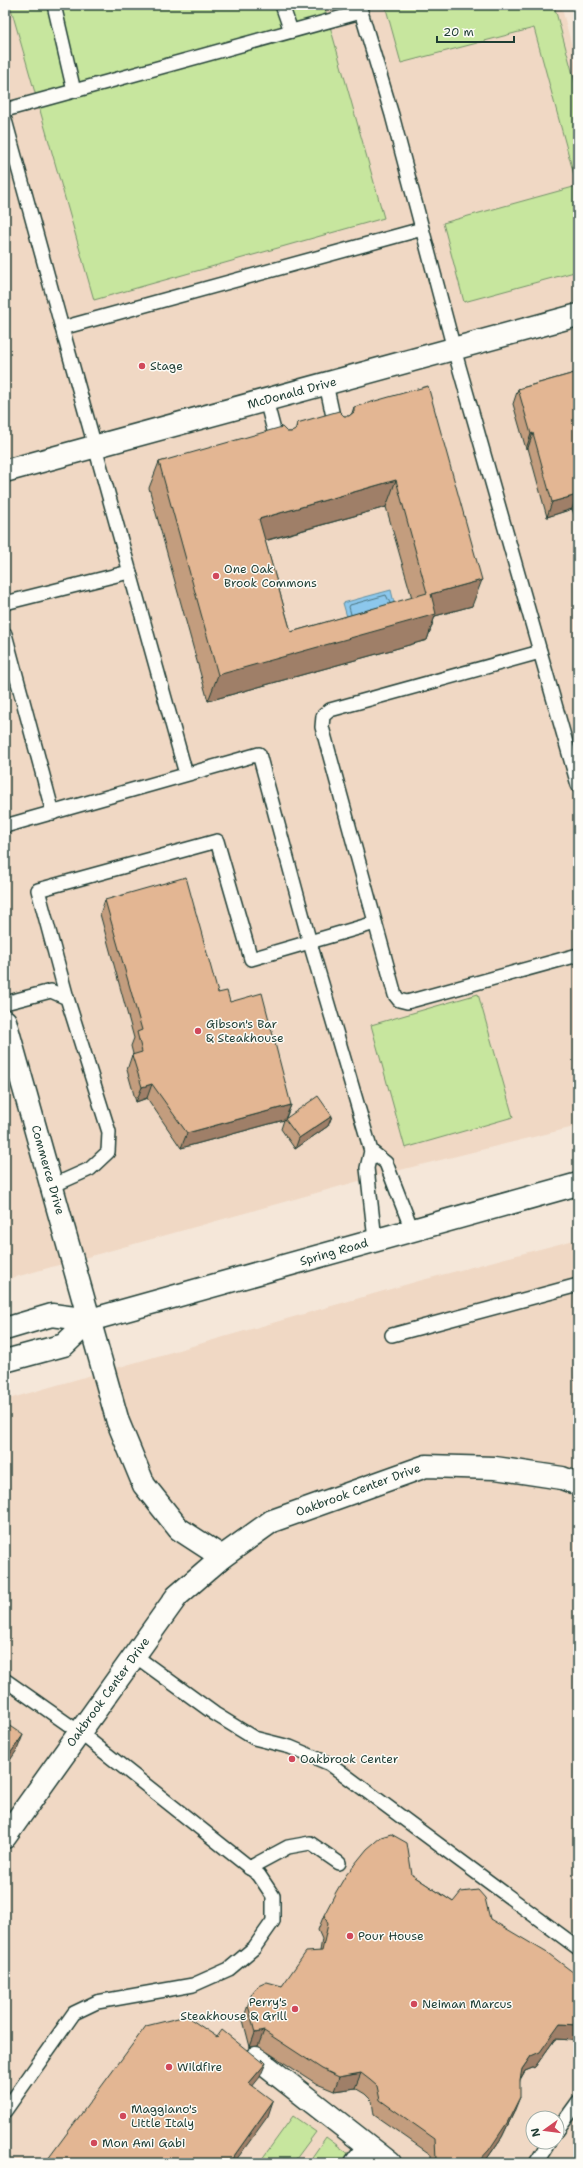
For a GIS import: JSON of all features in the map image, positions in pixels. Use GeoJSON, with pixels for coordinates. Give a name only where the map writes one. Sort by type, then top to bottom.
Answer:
{"type":"FeatureCollection","features":[{"type":"Feature","properties":{"kind":"street","name":"McDonald Drive"},"geometry":{"type":"LineString","coordinates":[[5,471],[578,315]]}},
{"type":"Feature","properties":{"kind":"street","name":"Commerce Drive"},"geometry":{"type":"LineString","coordinates":[[5,1021],[90,1320]]}},
{"type":"Feature","properties":{"kind":"street","name":"Spring Road"},"geometry":{"type":"LineString","coordinates":[[5,1329],[52,1315],[90,1320],[578,1184]]}},
{"type":"Feature","properties":{"kind":"street","name":"Spring Road"},"geometry":{"type":"LineString","coordinates":[[5,1361],[64,1345],[90,1320]]}},
{"type":"Feature","properties":{"kind":"street"},"geometry":{"type":"LineString","coordinates":[[90,1320],[118,1422],[144,1485],[179,1529],[222,1557]]}},
{"type":"Feature","properties":{"kind":"street","name":"Oakbrook Center Drive"},"geometry":{"type":"LineString","coordinates":[[5,1837],[177,1596],[222,1557],[272,1521],[426,1466],[495,1468],[562,1478],[578,1484]]}},
{"type":"Feature","properties":{"kind":"street"},"geometry":{"type":"LineString","coordinates":[[256,2058],[362,2155],[390,2163]]}},
{"type":"Feature","properties":{"kind":"lane"},"geometry":{"type":"LineString","coordinates":[[54,5],[74,90]]}},
{"type":"Feature","properties":{"kind":"lane"},"geometry":{"type":"LineString","coordinates":[[282,5],[291,31]]}},
{"type":"Feature","properties":{"kind":"lane"},"geometry":{"type":"LineString","coordinates":[[5,110],[291,31],[360,8],[392,115],[454,349],[578,786]]}},
{"type":"Feature","properties":{"kind":"lane"},"geometry":{"type":"LineString","coordinates":[[5,120],[186,774]]}},
{"type":"Feature","properties":{"kind":"lane"},"geometry":{"type":"LineString","coordinates":[[62,328],[422,229]]}},
{"type":"Feature","properties":{"kind":"lane"},"geometry":{"type":"LineString","coordinates":[[326,384],[337,435]]}},
{"type":"Feature","properties":{"kind":"lane"},"geometry":{"type":"LineString","coordinates":[[266,400],[280,452]]}},
{"type":"Feature","properties":{"kind":"lane"},"geometry":{"type":"LineString","coordinates":[[5,603],[129,572]]}},
{"type":"Feature","properties":{"kind":"lane"},"geometry":{"type":"LineString","coordinates":[[5,634],[53,812]]}},
{"type":"Feature","properties":{"kind":"lane"},"geometry":{"type":"LineString","coordinates":[[540,652],[330,710],[323,716],[322,727],[394,995],[399,1000],[407,1002],[578,955]]}},
{"type":"Feature","properties":{"kind":"lane"},"geometry":{"type":"LineString","coordinates":[[5,826],[259,754],[310,943],[371,1151],[367,1168],[375,1240]]}},
{"type":"Feature","properties":{"kind":"lane"},"geometry":{"type":"LineString","coordinates":[[52,1186],[90,1169],[108,1152],[109,1132],[67,998],[38,890],[217,842],[251,959],[375,924]]}},
{"type":"Feature","properties":{"kind":"lane"},"geometry":{"type":"LineString","coordinates":[[5,1003],[51,991],[67,998]]}},
{"type":"Feature","properties":{"kind":"lane"},"geometry":{"type":"LineString","coordinates":[[371,1151],[386,1163],[412,1230]]}},
{"type":"Feature","properties":{"kind":"lane"},"geometry":{"type":"LineString","coordinates":[[392,1335],[578,1285]]}},
{"type":"Feature","properties":{"kind":"lane"},"geometry":{"type":"LineString","coordinates":[[134,1655],[215,1714],[254,1738],[290,1747],[330,1764],[578,1948]]}},
{"type":"Feature","properties":{"kind":"lane"},"geometry":{"type":"LineString","coordinates":[[5,1680],[79,1732],[249,1868],[258,1876],[274,1896],[274,1921],[254,1948],[229,1969],[193,1985],[97,2002],[74,2014],[5,2111]]}},
{"type":"Feature","properties":{"kind":"lane"},"geometry":{"type":"LineString","coordinates":[[249,1868],[288,1847],[310,1843],[339,1863]]}},
{"type":"Feature","properties":{"kind":"lane"},"geometry":{"type":"LineString","coordinates":[[565,2120],[578,2102]]}},
{"type":"Feature","properties":{"kind":"lane"},"geometry":{"type":"LineString","coordinates":[[536,2163],[544,2150]]}},
{"type":"Feature","properties":{"kind":"shaded area"},"geometry":{"type":"Polygon","coordinates":[[[5,5],[561,5],[578,69],[578,1126],[384,1174],[5,1280],[5,5]]]}},
{"type":"Feature","properties":{"kind":"shaded area","name":"Oakbrook Center"},"geometry":{"type":"Polygon","coordinates":[[[578,1239],[578,2163],[5,2163],[5,1400],[415,1282],[578,1239]]]}},
{"type":"Feature","properties":{"kind":"green space"},"geometry":{"type":"Polygon","coordinates":[[[10,5],[324,5],[384,218],[94,300],[10,5]]]}},
{"type":"Feature","properties":{"kind":"green space"},"geometry":{"type":"Polygon","coordinates":[[[385,5],[554,5],[578,93],[578,271],[464,302],[443,223],[577,186],[534,28],[401,63],[385,5]]]}},
{"type":"Feature","properties":{"kind":"green space"},"geometry":{"type":"Polygon","coordinates":[[[478,994],[513,1117],[405,1148],[371,1025],[478,994]]]}},
{"type":"Feature","properties":{"kind":"green space"},"geometry":{"type":"Polygon","coordinates":[[[293,2116],[316,2132],[293,2163],[259,2163],[293,2116]]]}},
{"type":"Feature","properties":{"kind":"green space"},"geometry":{"type":"Polygon","coordinates":[[[326,2137],[349,2154],[343,2163],[308,2163],[326,2137]]]}},
{"type":"Feature","properties":{"kind":"water"},"geometry":{"type":"Polygon","coordinates":[[[391,590],[396,611],[349,624],[343,603],[391,590]]]}},
{"type":"Feature","properties":{"kind":"building"},"geometry":{"type":"Polygon","coordinates":[[[578,372],[578,496],[552,502],[533,433],[531,434],[518,389],[578,372]]]}},
{"type":"Feature","properties":{"kind":"building","name":"One Oak Brook Commons"},"geometry":{"type":"Polygon","coordinates":[[[428,386],[482,580],[431,594],[436,614],[218,675],[159,462],[282,427],[287,432],[291,432],[296,430],[297,423],[339,411],[344,416],[349,416],[354,412],[354,407],[428,386]],[[396,480],[259,519],[291,632],[427,593],[396,480]]]}},
{"type":"Feature","properties":{"kind":"building","name":"Gibson's Bar & Steakhouse"},"geometry":{"type":"Polygon","coordinates":[[[186,877],[218,993],[227,991],[230,1002],[262,993],[291,1105],[187,1133],[152,1084],[142,1087],[132,1055],[142,1052],[137,1032],[142,1030],[105,900],[186,877]]]}},
{"type":"Feature","properties":{"kind":"building"},"geometry":{"type":"Polygon","coordinates":[[[318,1096],[332,1116],[299,1138],[285,1119],[318,1096]]]}},
{"type":"Feature","properties":{"kind":"building"},"geometry":{"type":"Polygon","coordinates":[[[5,1723],[23,1735],[5,1761],[5,1723]]]}},
{"type":"Feature","properties":{"kind":"building","name":"Neiman Marcus"},"geometry":{"type":"Polygon","coordinates":[[[391,1834],[407,1843],[412,1875],[453,1902],[461,1892],[478,1890],[485,1898],[490,1919],[549,1954],[578,1976],[578,2025],[560,2024],[540,2052],[531,2056],[522,2069],[520,2080],[520,2097],[507,2123],[489,2150],[477,2163],[438,2163],[436,2159],[435,2139],[380,2100],[377,2086],[361,2073],[339,2077],[322,2069],[264,2031],[255,2033],[248,2005],[252,1993],[258,1986],[267,1982],[282,1986],[306,1952],[322,1951],[328,1924],[324,1915],[346,1875],[367,1849],[381,1837],[391,1834]]]}},
{"type":"Feature","properties":{"kind":"building"},"geometry":{"type":"Polygon","coordinates":[[[186,2016],[217,2037],[222,2030],[263,2063],[262,2059],[266,2063],[249,2083],[273,2101],[229,2163],[45,2163],[146,2026],[186,2016]]]}},
{"type":"Feature","properties":{"kind":"place","name":"Stage"},"geometry":{"type":"Point","coordinates":[142,366]}},
{"type":"Feature","properties":{"kind":"place","name":"One Oak Brook Commons"},"geometry":{"type":"Point","coordinates":[216,576]}},
{"type":"Feature","properties":{"kind":"place","name":"Gibson's Bar & Steakhouse"},"geometry":{"type":"Point","coordinates":[198,1031]}},
{"type":"Feature","properties":{"kind":"place","name":"Oakbrook Center"},"geometry":{"type":"Point","coordinates":[292,1759]}},
{"type":"Feature","properties":{"kind":"place","name":"Pour House"},"geometry":{"type":"Point","coordinates":[350,1936]}},
{"type":"Feature","properties":{"kind":"place","name":"Neiman Marcus"},"geometry":{"type":"Point","coordinates":[414,2004]}},
{"type":"Feature","properties":{"kind":"place","name":"Perry's Steakhouse & Grill"},"geometry":{"type":"Point","coordinates":[295,2009]}},
{"type":"Feature","properties":{"kind":"place","name":"Wildfire"},"geometry":{"type":"Point","coordinates":[169,2067]}},
{"type":"Feature","properties":{"kind":"place","name":"Maggiano's Little Italy"},"geometry":{"type":"Point","coordinates":[123,2116]}},
{"type":"Feature","properties":{"kind":"place","name":"Mon Ami Gabi"},"geometry":{"type":"Point","coordinates":[94,2143]}}]}
